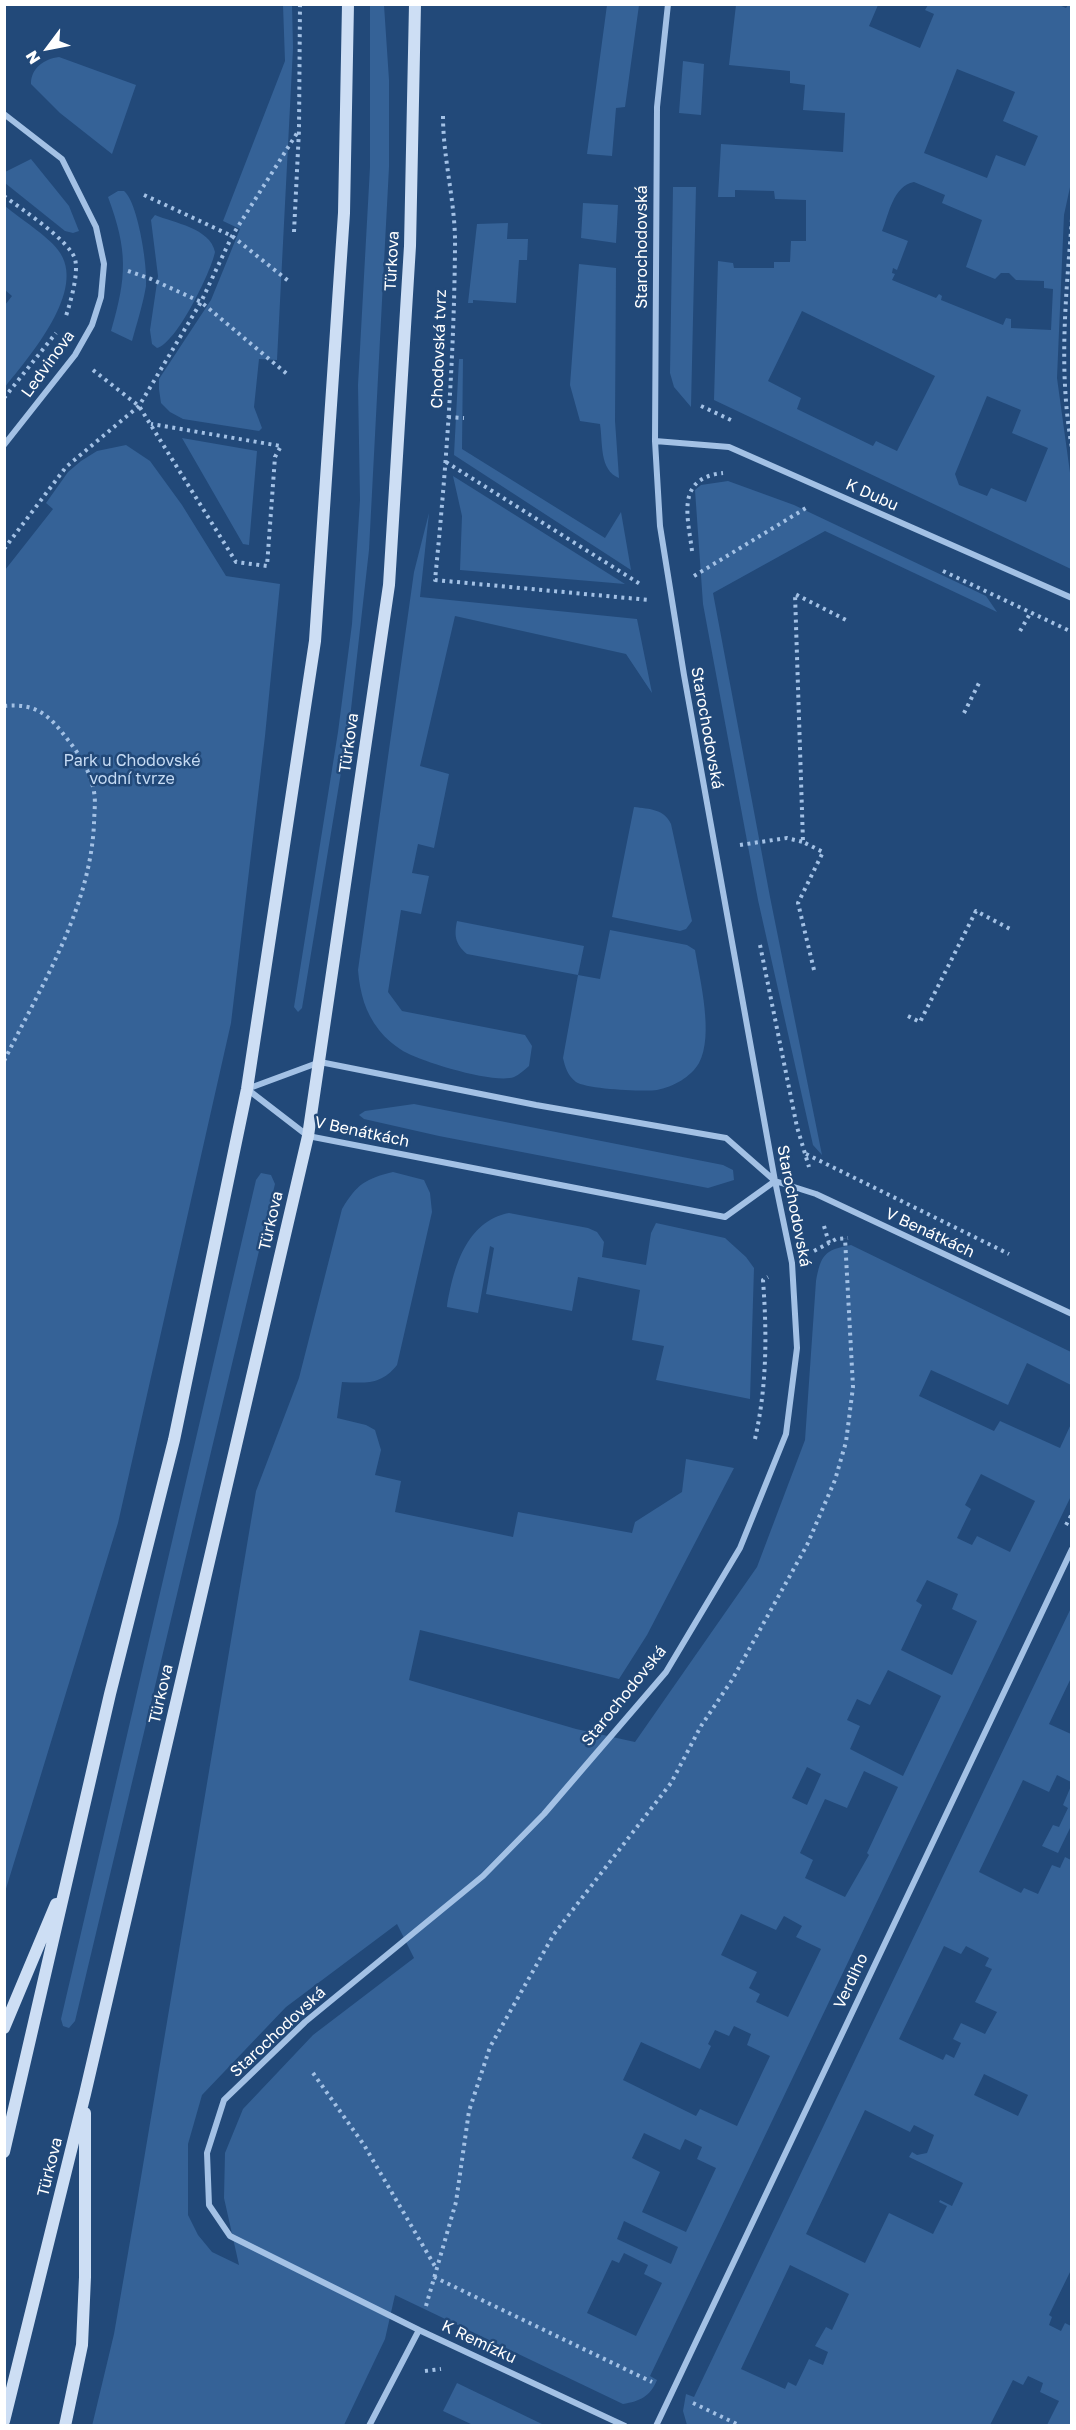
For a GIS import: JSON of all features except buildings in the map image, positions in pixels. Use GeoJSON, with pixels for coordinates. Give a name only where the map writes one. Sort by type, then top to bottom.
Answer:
{"type":"FeatureCollection","features":[{"type":"Feature","properties":{"kind":"main road"},"geometry":{"type":"LineString","coordinates":[[4,2152],[110,1694],[174,1440],[246,1089],[315,641],[344,213],[348,4]]}},
{"type":"Feature","properties":{"kind":"main road","name":"Türkova"},"geometry":{"type":"LineString","coordinates":[[4,2421],[85,2094],[308,1136],[389,585],[410,246],[415,4]]}},
{"type":"Feature","properties":{"kind":"main road"},"geometry":{"type":"LineString","coordinates":[[4,2028],[70,1870]]}},
{"type":"Feature","properties":{"kind":"main road"},"geometry":{"type":"LineString","coordinates":[[65,2426],[82,2345],[86,2277],[85,2094]]}},
{"type":"Feature","properties":{"kind":"street","name":"Starochodovská"},"geometry":{"type":"LineString","coordinates":[[419,2330],[230,2236],[209,2205],[207,2153],[224,2100],[305,2022],[483,1876],[544,1814],[666,1672],[740,1548],[786,1434],[797,1348],[792,1263],[775,1181],[670,597],[660,526],[655,441],[657,107],[668,4]]}},
{"type":"Feature","properties":{"kind":"street","name":"Ledvinova"},"geometry":{"type":"LineString","coordinates":[[4,114],[62,159],[96,226],[104,264],[101,297],[92,325],[75,355],[4,445]]}},
{"type":"Feature","properties":{"kind":"street","name":"K Dubu"},"geometry":{"type":"LineString","coordinates":[[655,441],[729,447],[1071,598]]}},
{"type":"Feature","properties":{"kind":"street"},"geometry":{"type":"LineString","coordinates":[[246,1089],[320,1062]]}},
{"type":"Feature","properties":{"kind":"street","name":"V Benátkách"},"geometry":{"type":"LineString","coordinates":[[320,1062],[536,1106],[726,1138],[775,1181],[816,1194],[1071,1314]]}},
{"type":"Feature","properties":{"kind":"street","name":"V Benátkách"},"geometry":{"type":"LineString","coordinates":[[246,1089],[308,1136],[725,1217],[775,1181]]}},
{"type":"Feature","properties":{"kind":"street","name":"Verdiho"},"geometry":{"type":"LineString","coordinates":[[656,2426],[1071,1549]]}},
{"type":"Feature","properties":{"kind":"street","name":"K Remízku"},"geometry":{"type":"LineString","coordinates":[[369,2426],[419,2330],[625,2426]]}},
{"type":"Feature","properties":{"kind":"path"},"geometry":{"type":"LineString","coordinates":[[294,232],[299,130],[300,4]]}},
{"type":"Feature","properties":{"kind":"path","name":"Chodovská tvrz"},"geometry":{"type":"LineString","coordinates":[[443,110],[443,145],[455,245],[446,462],[435,580],[642,601],[670,597]]}},
{"type":"Feature","properties":{"kind":"path"},"geometry":{"type":"LineString","coordinates":[[4,549],[66,467],[139,406],[201,302],[232,236],[299,130]]}},
{"type":"Feature","properties":{"kind":"path"},"geometry":{"type":"LineString","coordinates":[[144,195],[232,236],[291,283]]}},
{"type":"Feature","properties":{"kind":"path"},"geometry":{"type":"LineString","coordinates":[[4,196],[67,245],[75,260],[72,299],[63,324],[4,398]]}},
{"type":"Feature","properties":{"kind":"path"},"geometry":{"type":"LineString","coordinates":[[1071,219],[1063,381],[1071,448]]}},
{"type":"Feature","properties":{"kind":"path"},"geometry":{"type":"LineString","coordinates":[[75,260],[104,264],[151,279],[201,302],[286,374]]}},
{"type":"Feature","properties":{"kind":"path"},"geometry":{"type":"LineString","coordinates":[[75,355],[139,406],[236,562],[267,566],[275,458],[281,446],[151,424]]}},
{"type":"Feature","properties":{"kind":"path"},"geometry":{"type":"LineString","coordinates":[[448,417],[464,418]]}},
{"type":"Feature","properties":{"kind":"path"},"geometry":{"type":"LineString","coordinates":[[446,462],[640,584]]}},
{"type":"Feature","properties":{"kind":"path"},"geometry":{"type":"LineString","coordinates":[[692,553],[687,496],[699,481],[720,473],[730,473]]}},
{"type":"Feature","properties":{"kind":"path"},"geometry":{"type":"LineString","coordinates":[[694,576],[808,507],[797,502]]}},
{"type":"Feature","properties":{"kind":"path"},"geometry":{"type":"LineString","coordinates":[[693,564],[695,585]]}},
{"type":"Feature","properties":{"kind":"path"},"geometry":{"type":"LineString","coordinates":[[932,566],[1071,632]]}},
{"type":"Feature","properties":{"kind":"path"},"geometry":{"type":"LineString","coordinates":[[803,842],[795,594],[848,621]]}},
{"type":"Feature","properties":{"kind":"path"},"geometry":{"type":"LineString","coordinates":[[1020,631],[1031,612]]}},
{"type":"Feature","properties":{"kind":"path"},"geometry":{"type":"LineString","coordinates":[[964,713],[979,683]]}},
{"type":"Feature","properties":{"kind":"path"},"geometry":{"type":"LineString","coordinates":[[4,706],[34,707],[50,719],[79,754],[92,784],[94,803],[93,847],[85,884],[67,933],[4,1060]]}},
{"type":"Feature","properties":{"kind":"path"},"geometry":{"type":"LineString","coordinates":[[738,833],[743,856]]}},
{"type":"Feature","properties":{"kind":"path"},"geometry":{"type":"LineString","coordinates":[[740,845],[787,838],[803,842],[823,852],[798,903],[814,969]]}},
{"type":"Feature","properties":{"kind":"path"},"geometry":{"type":"LineString","coordinates":[[908,1016],[920,1022],[976,911],[1012,930]]}},
{"type":"Feature","properties":{"kind":"path"},"geometry":{"type":"LineString","coordinates":[[759,938],[797,1127],[829,1243],[845,1238],[856,1240]]}},
{"type":"Feature","properties":{"kind":"path"},"geometry":{"type":"LineString","coordinates":[[805,1154],[1018,1259]]}},
{"type":"Feature","properties":{"kind":"path"},"geometry":{"type":"LineString","coordinates":[[419,2330],[456,2202],[469,2111],[490,2047],[554,1934],[671,1783],[702,1726],[732,1680],[807,1545],[835,1480],[846,1442],[853,1387],[845,1238]]}},
{"type":"Feature","properties":{"kind":"path"},"geometry":{"type":"LineString","coordinates":[[755,1441],[765,1382],[767,1328],[763,1280]]}},
{"type":"Feature","properties":{"kind":"path"},"geometry":{"type":"LineString","coordinates":[[313,2073],[364,2145],[437,2269]]}},
{"type":"Feature","properties":{"kind":"path"},"geometry":{"type":"LineString","coordinates":[[434,2277],[651,2381]]}},
{"type":"Feature","properties":{"kind":"path"},"geometry":{"type":"LineString","coordinates":[[420,2372],[439,2368],[448,2372]]}},
{"type":"Feature","properties":{"kind":"path"},"geometry":{"type":"LineString","coordinates":[[687,2400],[741,2426]]}},
{"type":"Feature","properties":{"kind":"green space"},"geometry":{"type":"Polygon","coordinates":[[[1057,4],[1066,8],[1072,5],[1072,178],[1064,215],[1057,378],[1071,480],[1071,569],[714,400],[718,261],[733,263],[734,268],[774,268],[774,262],[790,262],[791,241],[806,241],[806,200],[775,199],[774,191],[735,190],[735,197],[718,197],[721,144],[843,152],[845,113],[803,110],[805,85],[790,83],[790,71],[729,65],[736,5],[878,5],[869,26],[920,48],[934,14],[925,10],[928,5],[1057,4]],[[957,69],[924,153],[987,178],[996,155],[1025,166],[1038,136],[1003,121],[1015,92],[957,69]],[[914,182],[896,195],[882,231],[908,241],[897,270],[893,268],[892,273],[895,274],[892,280],[936,298],[939,294],[942,296],[941,300],[1003,325],[1006,318],[1011,319],[1011,328],[1051,330],[1053,289],[1044,288],[1044,281],[1016,280],[1009,273],[1001,273],[995,279],[966,267],[982,220],[942,203],[945,195],[914,182]],[[802,311],[768,381],[801,398],[797,409],[873,446],[876,441],[897,451],[935,376],[802,311]],[[987,396],[955,474],[959,485],[987,496],[991,488],[1026,502],[1048,448],[1012,433],[1021,410],[987,396]]]}},
{"type":"Feature","properties":{"kind":"green space"},"geometry":{"type":"Polygon","coordinates":[[[283,5],[292,5],[293,48],[277,360],[259,359],[254,407],[262,428],[259,431],[183,419],[170,412],[161,403],[159,379],[211,300],[240,229],[223,221],[285,61],[283,5]]]}},
{"type":"Feature","properties":{"kind":"green space"},"geometry":{"type":"Polygon","coordinates":[[[370,5],[384,5],[389,80],[389,167],[369,550],[350,718],[302,1008],[298,1012],[294,1007],[338,732],[352,624],[360,500],[358,385],[370,167],[370,5]]]}},
{"type":"Feature","properties":{"kind":"green space"},"geometry":{"type":"Polygon","coordinates":[[[607,5],[639,5],[625,107],[616,108],[612,156],[587,154],[607,5]]]}},
{"type":"Feature","properties":{"kind":"green space"},"geometry":{"type":"Polygon","coordinates":[[[59,57],[136,85],[112,154],[60,113],[31,84],[33,73],[39,65],[59,57]]]}},
{"type":"Feature","properties":{"kind":"green space"},"geometry":{"type":"Polygon","coordinates":[[[683,61],[704,64],[701,115],[679,113],[683,61]]]}},
{"type":"Feature","properties":{"kind":"green space"},"geometry":{"type":"Polygon","coordinates":[[[31,159],[69,206],[79,231],[73,233],[65,231],[5,183],[5,172],[31,159]]]}},
{"type":"Feature","properties":{"kind":"green space"},"geometry":{"type":"Polygon","coordinates":[[[673,187],[696,187],[691,407],[674,387],[670,373],[673,187]]]}},
{"type":"Feature","properties":{"kind":"green space"},"geometry":{"type":"Polygon","coordinates":[[[118,191],[124,191],[134,208],[145,265],[146,286],[132,341],[111,331],[120,294],[123,264],[119,233],[108,197],[118,191]]]}},
{"type":"Feature","properties":{"kind":"green space"},"geometry":{"type":"Polygon","coordinates":[[[583,203],[618,205],[616,243],[581,238],[583,203]]]}},
{"type":"Feature","properties":{"kind":"green space"},"geometry":{"type":"Polygon","coordinates":[[[5,206],[41,233],[58,250],[66,266],[66,284],[61,303],[52,322],[5,387],[5,305],[12,296],[5,290],[5,206]]]}},
{"type":"Feature","properties":{"kind":"green space"},"geometry":{"type":"Polygon","coordinates":[[[155,215],[199,232],[212,244],[215,252],[207,275],[183,321],[165,344],[157,348],[152,344],[150,330],[158,276],[151,220],[155,215]]]}},
{"type":"Feature","properties":{"kind":"green space"},"geometry":{"type":"Polygon","coordinates":[[[508,223],[507,239],[528,239],[527,260],[519,260],[516,303],[473,300],[473,303],[468,303],[477,224],[508,223]]]}},
{"type":"Feature","properties":{"kind":"green space"},"geometry":{"type":"Polygon","coordinates":[[[579,264],[616,268],[615,421],[619,478],[608,469],[605,462],[600,424],[580,421],[570,385],[579,264]]]}},
{"type":"Feature","properties":{"kind":"green space"},"geometry":{"type":"Polygon","coordinates":[[[459,359],[463,359],[462,449],[605,538],[621,512],[631,570],[454,455],[459,359]]]}},
{"type":"Feature","properties":{"kind":"green space"},"geometry":{"type":"Polygon","coordinates":[[[182,438],[257,451],[249,545],[243,544],[182,438]]]}},
{"type":"Feature","properties":{"kind":"green space","name":"Park u Chodovské vodní tvrze"},"geometry":{"type":"Polygon","coordinates":[[[126,445],[150,461],[182,505],[226,576],[280,584],[265,736],[231,1023],[118,1523],[5,1892],[5,570],[53,509],[46,503],[68,472],[97,451],[126,445]]]}},
{"type":"Feature","properties":{"kind":"green space"},"geometry":{"type":"Polygon","coordinates":[[[453,476],[625,584],[460,570],[462,516],[453,476]]]}},
{"type":"Feature","properties":{"kind":"green space"},"geometry":{"type":"Polygon","coordinates":[[[728,481],[794,505],[986,596],[997,612],[825,531],[713,593],[770,897],[822,1155],[813,1145],[758,900],[703,604],[695,490],[701,485],[728,481]]]}},
{"type":"Feature","properties":{"kind":"green space"},"geometry":{"type":"Polygon","coordinates":[[[429,513],[420,597],[637,619],[652,693],[626,654],[455,616],[420,766],[449,774],[434,848],[418,844],[412,873],[429,876],[421,914],[401,910],[388,992],[402,1011],[525,1035],[532,1046],[529,1066],[514,1077],[492,1078],[444,1067],[400,1049],[374,1023],[364,1002],[359,978],[358,970],[414,572],[429,513]]]}},
{"type":"Feature","properties":{"kind":"green space"},"geometry":{"type":"Polygon","coordinates":[[[634,807],[651,809],[665,815],[671,824],[692,921],[686,929],[680,931],[612,917],[634,807]]]}},
{"type":"Feature","properties":{"kind":"green space"},"geometry":{"type":"Polygon","coordinates":[[[457,921],[584,946],[578,975],[467,954],[456,939],[457,921]]]}},
{"type":"Feature","properties":{"kind":"green space"},"geometry":{"type":"Polygon","coordinates":[[[610,930],[687,945],[695,950],[706,1023],[703,1051],[696,1068],[681,1081],[650,1091],[603,1088],[576,1082],[567,1071],[563,1058],[578,975],[600,979],[610,930]]]}},
{"type":"Feature","properties":{"kind":"green space"},"geometry":{"type":"Polygon","coordinates":[[[414,1104],[723,1165],[733,1170],[734,1180],[708,1188],[439,1136],[364,1119],[359,1115],[365,1111],[414,1104]]]}},
{"type":"Feature","properties":{"kind":"green space"},"geometry":{"type":"Polygon","coordinates":[[[393,1172],[424,1180],[430,1193],[432,1212],[397,1365],[385,1376],[373,1381],[342,1382],[337,1418],[366,1425],[375,1430],[381,1450],[375,1475],[401,1481],[395,1512],[513,1537],[518,1512],[632,1533],[635,1522],[682,1492],[686,1459],[734,1468],[647,1635],[619,1679],[420,1630],[409,1680],[576,1729],[635,1742],[757,1567],[805,1440],[818,1272],[825,1255],[842,1247],[851,1245],[1071,1352],[1071,1385],[1027,1363],[1008,1405],[931,1370],[919,1396],[994,1431],[1000,1421],[1060,1448],[1071,1424],[1071,1496],[650,2376],[657,2380],[648,2394],[639,2400],[623,2404],[395,2295],[385,2339],[344,2425],[92,2426],[114,2334],[256,1491],[299,1378],[342,1209],[357,1188],[393,1172]],[[981,1474],[965,1505],[971,1509],[957,1538],[972,1545],[977,1536],[1010,1552],[1035,1501],[981,1474]],[[927,1580],[916,1601],[922,1605],[901,1650],[952,1675],[977,1621],[952,1609],[958,1594],[927,1580]],[[888,1670],[870,1705],[857,1699],[847,1720],[860,1726],[850,1749],[903,1776],[941,1696],[888,1670]],[[807,1767],[792,1798],[807,1805],[821,1774],[807,1767]],[[864,1771],[847,1808],[825,1799],[800,1853],[813,1860],[805,1878],[845,1897],[869,1855],[867,1853],[898,1787],[864,1771]],[[741,1914],[721,1955],[757,1972],[749,1988],[760,1994],[756,2002],[788,2017],[821,1949],[796,1937],[802,1926],[784,1916],[776,1930],[741,1914]],[[397,1924],[286,2007],[202,2095],[188,2144],[188,2215],[198,2235],[212,2252],[239,2265],[224,2198],[225,2153],[243,2109],[313,2035],[414,1958],[397,1924]],[[734,2026],[729,2036],[715,2030],[708,2044],[711,2046],[700,2069],[641,2042],[623,2080],[696,2116],[700,2109],[737,2126],[770,2056],[747,2045],[751,2034],[734,2026]],[[644,2133],[632,2158],[660,2172],[642,2212],[686,2232],[716,2168],[697,2159],[702,2147],[685,2139],[680,2150],[644,2133]],[[624,2221],[617,2239],[671,2264],[678,2247],[624,2221]],[[624,2253],[619,2263],[612,2260],[587,2313],[636,2336],[662,2283],[644,2274],[648,2265],[624,2253]]]}},
{"type":"Feature","properties":{"kind":"green space"},"geometry":{"type":"Polygon","coordinates":[[[261,1173],[271,1175],[275,1184],[75,2021],[69,2028],[63,2026],[61,2019],[256,1180],[261,1173]]]}},
{"type":"Feature","properties":{"kind":"green space"},"geometry":{"type":"Polygon","coordinates":[[[509,1213],[588,1228],[597,1232],[604,1242],[602,1257],[646,1265],[651,1233],[656,1223],[725,1238],[746,1257],[754,1268],[750,1399],[656,1380],[664,1346],[632,1340],[640,1290],[578,1277],[572,1311],[486,1294],[494,1248],[490,1246],[478,1313],[447,1307],[453,1277],[472,1236],[494,1218],[509,1213]]]}},
{"type":"Feature","properties":{"kind":"green space"},"geometry":{"type":"Polygon","coordinates":[[[1071,1608],[1071,1678],[1049,1724],[1071,1734],[1071,1782],[1057,1775],[1049,1792],[1023,1780],[979,1872],[1021,1893],[1024,1888],[1038,1894],[1052,1865],[1060,1868],[1065,1857],[1071,1860],[1071,2270],[1049,2315],[1052,2317],[1049,2325],[1061,2331],[1065,2323],[1071,2326],[1071,2425],[1047,2425],[1059,2401],[1040,2392],[1043,2383],[1028,2376],[1023,2385],[1013,2380],[990,2425],[687,2425],[683,2411],[686,2394],[694,2397],[1071,1608]],[[944,1946],[899,2039],[943,2060],[946,2054],[954,2058],[961,2043],[953,2039],[961,2023],[985,2034],[997,2012],[975,2002],[992,1969],[985,1966],[989,1958],[966,1946],[961,1954],[944,1946]],[[984,2074],[974,2095],[1018,2116],[1028,2095],[984,2074]],[[865,2110],[806,2234],[865,2263],[889,2213],[933,2234],[947,2206],[939,2202],[940,2200],[952,2206],[963,2183],[909,2157],[912,2152],[917,2155],[927,2153],[934,2135],[914,2125],[910,2132],[865,2110]],[[790,2265],[741,2369],[785,2389],[788,2382],[796,2386],[809,2359],[823,2365],[828,2352],[815,2346],[826,2327],[832,2330],[849,2294],[790,2265]]]}},
{"type":"Feature","properties":{"kind":"green space"},"geometry":{"type":"Polygon","coordinates":[[[1071,1786],[1071,1826],[1058,1853],[1042,1846],[1053,1825],[1059,1827],[1068,1808],[1063,1805],[1071,1786]]]}},
{"type":"Feature","properties":{"kind":"green space"},"geometry":{"type":"Polygon","coordinates":[[[457,2383],[544,2425],[473,2425],[443,2411],[457,2383]]]}}]}
